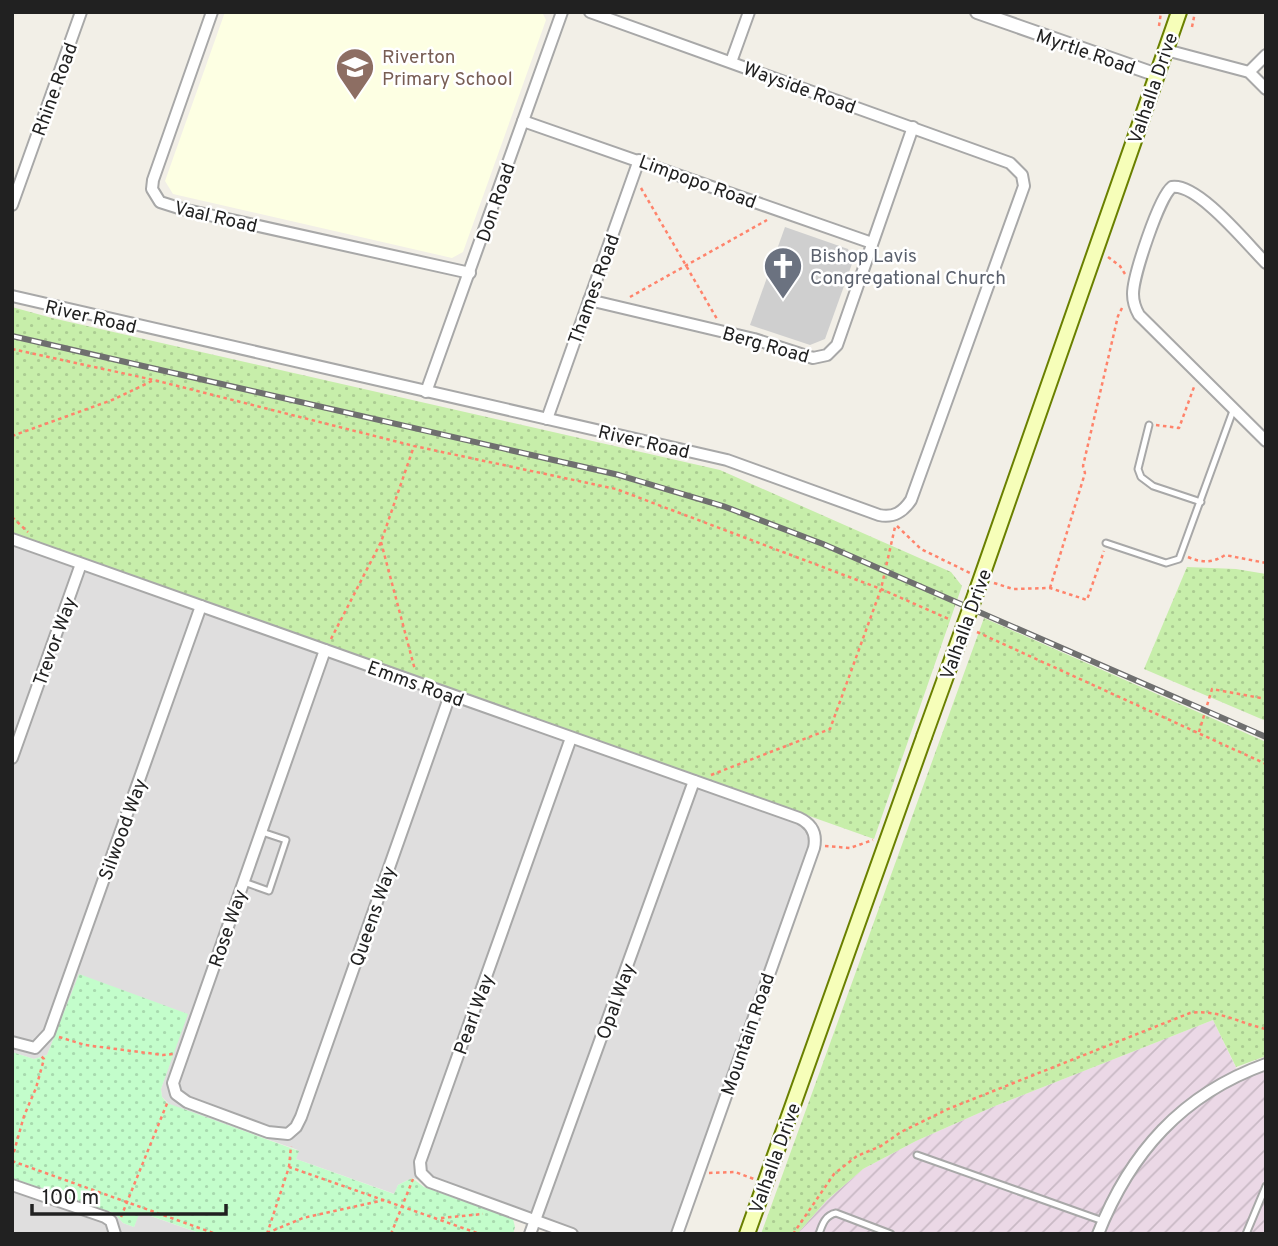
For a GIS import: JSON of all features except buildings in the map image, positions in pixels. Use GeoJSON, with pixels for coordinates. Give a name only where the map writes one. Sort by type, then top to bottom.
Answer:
{"type":"FeatureCollection","features":[{"type":"Feature","properties":{"kind":"main road","name":"Valhalla Drive"},"geometry":{"type":"LineString","coordinates":[[747,1234],[976,593],[1179,12]]}},
{"type":"Feature","properties":{"kind":"street","name":"Rhine Road"},"geometry":{"type":"LineString","coordinates":[[12,205],[81,12]]}},
{"type":"Feature","properties":{"kind":"street","name":"Vaal Road"},"geometry":{"type":"LineString","coordinates":[[212,12],[153,180],[152,189],[160,202],[470,273]]}},
{"type":"Feature","properties":{"kind":"street","name":"Don Road"},"geometry":{"type":"LineString","coordinates":[[426,392],[562,12]]}},
{"type":"Feature","properties":{"kind":"street","name":"Wayside Road"},"geometry":{"type":"LineString","coordinates":[[590,12],[1010,163]]}},
{"type":"Feature","properties":{"kind":"street"},"geometry":{"type":"LineString","coordinates":[[731,62],[749,12]]}},
{"type":"Feature","properties":{"kind":"street","name":"Myrtle Road"},"geometry":{"type":"LineString","coordinates":[[981,13],[1157,75]]}},
{"type":"Feature","properties":{"kind":"street"},"geometry":{"type":"LineString","coordinates":[[1166,50],[1249,72],[1266,89]]}},
{"type":"Feature","properties":{"kind":"street"},"geometry":{"type":"LineString","coordinates":[[1249,72],[1266,55]]}},
{"type":"Feature","properties":{"kind":"street","name":"Limpopo Road"},"geometry":{"type":"LineString","coordinates":[[523,121],[872,243]]}},
{"type":"Feature","properties":{"kind":"street","name":"Berg Road"},"geometry":{"type":"LineString","coordinates":[[589,300],[720,331],[813,358],[827,355],[837,345],[913,127]]}},
{"type":"Feature","properties":{"kind":"street","name":"Thames Road"},"geometry":{"type":"LineString","coordinates":[[547,419],[639,160]]}},
{"type":"Feature","properties":{"kind":"street","name":"River Road"},"geometry":{"type":"LineString","coordinates":[[12,296],[727,460],[886,516],[897,514],[911,500],[1024,186],[1022,175],[1010,163]]}},
{"type":"Feature","properties":{"kind":"street"},"geometry":{"type":"LineString","coordinates":[[1266,263],[1199,195],[1179,186],[1168,190],[1164,197],[1133,290],[1134,306],[1139,314],[1266,441]]}},
{"type":"Feature","properties":{"kind":"street","name":"Emms Road"},"geometry":{"type":"LineString","coordinates":[[12,539],[799,818],[808,824],[814,838]]}},
{"type":"Feature","properties":{"kind":"street","name":"Trevor Way"},"geometry":{"type":"LineString","coordinates":[[12,758],[81,564]]}},
{"type":"Feature","properties":{"kind":"street","name":"Silwood Way"},"geometry":{"type":"LineString","coordinates":[[35,1048],[49,1034],[201,606]]}},
{"type":"Feature","properties":{"kind":"street","name":"Rose Way"},"geometry":{"type":"LineString","coordinates":[[176,1094],[173,1083],[183,1053],[325,650]]}},
{"type":"Feature","properties":{"kind":"street","name":"Queens Way"},"geometry":{"type":"LineString","coordinates":[[288,1134],[296,1127],[301,1117],[450,695]]}},
{"type":"Feature","properties":{"kind":"street","name":"Pearl Way"},"geometry":{"type":"LineString","coordinates":[[421,1172],[420,1162],[571,738]]}},
{"type":"Feature","properties":{"kind":"street","name":"Opal Way"},"geometry":{"type":"LineString","coordinates":[[530,1234],[694,781]]}},
{"type":"Feature","properties":{"kind":"street","name":"Mountain Road"},"geometry":{"type":"LineString","coordinates":[[677,1234],[814,838]]}},
{"type":"Feature","properties":{"kind":"street"},"geometry":{"type":"LineString","coordinates":[[12,1042],[35,1048]]}},
{"type":"Feature","properties":{"kind":"street"},"geometry":{"type":"LineString","coordinates":[[1098,1234],[1129,1170],[1155,1136],[1202,1096],[1231,1079],[1266,1065]]}},
{"type":"Feature","properties":{"kind":"street"},"geometry":{"type":"LineString","coordinates":[[176,1094],[187,1102],[268,1132],[288,1134]]}},
{"type":"Feature","properties":{"kind":"street"},"geometry":{"type":"LineString","coordinates":[[421,1172],[430,1182],[572,1234]]}},
{"type":"Feature","properties":{"kind":"street"},"geometry":{"type":"LineString","coordinates":[[12,1185],[105,1217],[115,1230]]}},
{"type":"Feature","properties":{"kind":"lane"},"geometry":{"type":"LineString","coordinates":[[1107,543],[1166,563],[1179,559],[1234,408]]}},
{"type":"Feature","properties":{"kind":"lane"},"geometry":{"type":"LineString","coordinates":[[1149,425],[1140,460],[1141,477],[1153,486],[1201,502]]}},
{"type":"Feature","properties":{"kind":"lane"},"geometry":{"type":"LineString","coordinates":[[243,882],[269,891],[286,840],[261,832]]}},
{"type":"Feature","properties":{"kind":"lane"},"geometry":{"type":"LineString","coordinates":[[917,1155],[1103,1222]]}},
{"type":"Feature","properties":{"kind":"lane"},"geometry":{"type":"LineString","coordinates":[[1246,1234],[1266,1185]]}},
{"type":"Feature","properties":{"kind":"lane"},"geometry":{"type":"LineString","coordinates":[[819,1234],[824,1221],[836,1213],[891,1234]]}},
{"type":"Feature","properties":{"kind":"path"},"geometry":{"type":"LineString","coordinates":[[1159,29],[1161,12]]}},
{"type":"Feature","properties":{"kind":"path"},"geometry":{"type":"LineString","coordinates":[[1192,27],[1195,12]]}},
{"type":"Feature","properties":{"kind":"path"},"geometry":{"type":"LineString","coordinates":[[632,178],[640,186],[686,265],[719,323],[720,331]]}},
{"type":"Feature","properties":{"kind":"path"},"geometry":{"type":"LineString","coordinates":[[617,307],[770,218],[775,209]]}},
{"type":"Feature","properties":{"kind":"path"},"geometry":{"type":"LineString","coordinates":[[1050,588],[1086,473],[1083,466],[1118,316],[1133,290],[1120,266],[1108,257]]}},
{"type":"Feature","properties":{"kind":"path"},"geometry":{"type":"LineString","coordinates":[[12,349],[154,380],[414,446],[616,489],[881,589],[958,623]]}},
{"type":"Feature","properties":{"kind":"path"},"geometry":{"type":"LineString","coordinates":[[1149,425],[1179,428],[1194,387],[1202,377]]}},
{"type":"Feature","properties":{"kind":"path"},"geometry":{"type":"LineString","coordinates":[[12,436],[112,400],[154,380]]}},
{"type":"Feature","properties":{"kind":"path"},"geometry":{"type":"LineString","coordinates":[[325,650],[381,542],[414,446]]}},
{"type":"Feature","properties":{"kind":"path"},"geometry":{"type":"LineString","coordinates":[[694,781],[830,729],[881,589],[895,524],[921,549],[970,573]]}},
{"type":"Feature","properties":{"kind":"path"},"geometry":{"type":"LineString","coordinates":[[381,542],[418,683]]}},
{"type":"Feature","properties":{"kind":"path"},"geometry":{"type":"LineString","coordinates":[[994,583],[1013,589],[1050,588],[1087,600],[1107,543]]}},
{"type":"Feature","properties":{"kind":"path"},"geometry":{"type":"LineString","coordinates":[[1182,554],[1196,561],[1216,561],[1225,555],[1266,563]]}},
{"type":"Feature","properties":{"kind":"path"},"geometry":{"type":"LineString","coordinates":[[970,629],[1266,764]]}},
{"type":"Feature","properties":{"kind":"path"},"geometry":{"type":"LineString","coordinates":[[1199,732],[1212,689],[1266,699]]}},
{"type":"Feature","properties":{"kind":"path"},"geometry":{"type":"LineString","coordinates":[[814,838],[850,848],[876,840]]}},
{"type":"Feature","properties":{"kind":"path"},"geometry":{"type":"LineString","coordinates":[[793,1234],[834,1174],[857,1156],[881,1146],[901,1132],[948,1109],[1190,1013],[1227,1015],[1266,1029]]}},
{"type":"Feature","properties":{"kind":"path"},"geometry":{"type":"LineString","coordinates":[[49,1034],[85,1045],[163,1055],[183,1053]]}},
{"type":"Feature","properties":{"kind":"path"},"geometry":{"type":"LineString","coordinates":[[35,1048],[44,1059],[36,1088],[24,1115],[12,1160],[216,1234]]}},
{"type":"Feature","properties":{"kind":"path"},"geometry":{"type":"LineString","coordinates":[[115,1230],[124,1214],[166,1103],[176,1094]]}},
{"type":"Feature","properties":{"kind":"path"},"geometry":{"type":"LineString","coordinates":[[267,1234],[289,1167],[291,1147],[288,1134]]}},
{"type":"Feature","properties":{"kind":"path"},"geometry":{"type":"LineString","coordinates":[[289,1167],[480,1234]]}},
{"type":"Feature","properties":{"kind":"path"},"geometry":{"type":"LineString","coordinates":[[699,1170],[708,1173],[735,1172],[755,1179]]}},
{"type":"Feature","properties":{"kind":"path"},"geometry":{"type":"LineString","coordinates":[[391,1234],[411,1181],[421,1172]]}},
{"type":"Feature","properties":{"kind":"path"},"geometry":{"type":"LineString","coordinates":[[267,1234],[303,1218],[384,1200]]}},
{"type":"Feature","properties":{"kind":"path"},"geometry":{"type":"LineString","coordinates":[[437,1218],[489,1212]]}},
{"type":"Feature","properties":{"kind":"shaded area","name":"Riverton Primary School"},"geometry":{"type":"Polygon","coordinates":[[[225,12],[542,12],[546,20],[463,252],[452,258],[173,194],[165,181],[225,12]]]}},
{"type":"Feature","properties":{"kind":"shaded area"},"geometry":{"type":"Polygon","coordinates":[[[785,227],[848,249],[853,261],[825,339],[810,345],[750,325],[785,227]]]}},
{"type":"Feature","properties":{"kind":"shaded area"},"geometry":{"type":"Polygon","coordinates":[[[12,538],[799,818],[814,833],[678,1234],[571,1234],[430,1182],[412,1178],[398,1185],[395,1194],[296,1159],[298,1150],[170,1105],[162,1097],[161,1089],[187,1014],[79,975],[47,1055],[34,1059],[12,1052],[12,538]]]}},
{"type":"Feature","properties":{"kind":"shaded area"},"geometry":{"type":"Polygon","coordinates":[[[1213,1020],[1239,1074],[1266,1064],[1266,1234],[797,1234],[827,1200],[863,1169],[916,1141],[995,1106],[1213,1020]]]}},
{"type":"Feature","properties":{"kind":"shaded area"},"geometry":{"type":"Polygon","coordinates":[[[12,1178],[114,1213],[123,1223],[134,1227],[139,1212],[202,1234],[12,1234],[12,1178]]]}},
{"type":"Feature","properties":{"kind":"green space"},"geometry":{"type":"Polygon","coordinates":[[[12,307],[720,470],[951,572],[962,586],[874,839],[12,533],[12,307]]]}},
{"type":"Feature","properties":{"kind":"green space"},"geometry":{"type":"Polygon","coordinates":[[[1187,567],[1236,569],[1266,574],[1266,721],[1144,669],[1187,567]]]}},
{"type":"Feature","properties":{"kind":"green space"},"geometry":{"type":"Polygon","coordinates":[[[984,618],[1266,742],[1266,1056],[1236,1067],[1213,1020],[995,1106],[916,1141],[863,1169],[827,1200],[797,1234],[761,1234],[984,618]]]}},
{"type":"Feature","properties":{"kind":"green space"},"geometry":{"type":"Polygon","coordinates":[[[79,974],[188,1014],[161,1089],[162,1097],[167,1103],[299,1151],[296,1159],[394,1194],[398,1185],[412,1178],[424,1187],[513,1219],[513,1234],[202,1234],[140,1212],[134,1227],[123,1223],[114,1213],[12,1178],[12,1052],[34,1059],[47,1055],[79,974]]]}},
{"type":"Feature","properties":{"kind":"railway"},"geometry":{"type":"LineString","coordinates":[[12,336],[619,475],[723,506],[823,544],[1266,737]]}},
{"type":"Feature","properties":{"kind":"place","name":"Riverton Primary School"},"geometry":{"type":"Point","coordinates":[355,101]}},
{"type":"Feature","properties":{"kind":"place","name":"Bishop Lavis Congregational Church"},"geometry":{"type":"Point","coordinates":[783,300]}}]}
